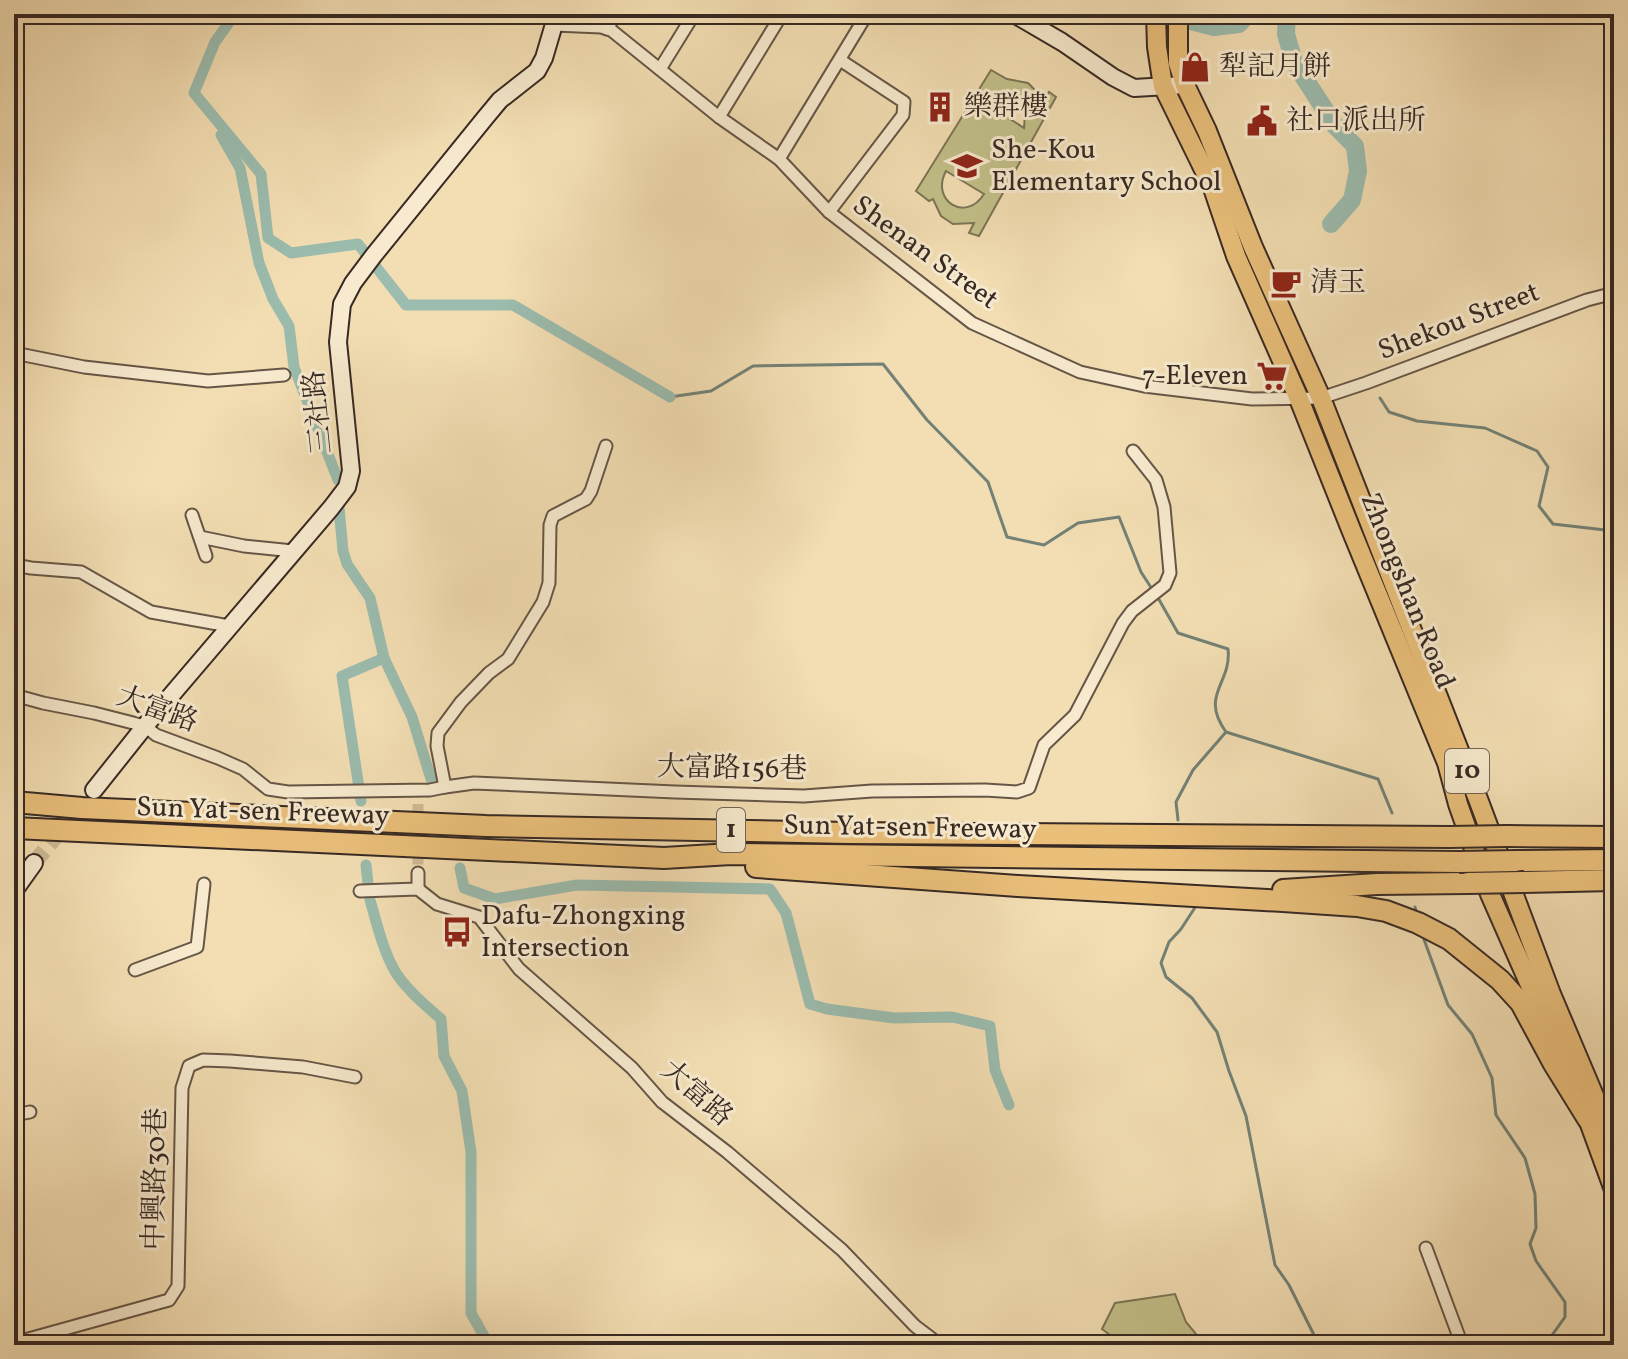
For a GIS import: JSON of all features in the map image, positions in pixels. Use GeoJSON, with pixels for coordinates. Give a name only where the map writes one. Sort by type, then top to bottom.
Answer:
{"type":"FeatureCollection","features":[{"type":"Feature","properties":{"kind":"highway","name":"Sun Yat-sen Freeway"},"geometry":{"type":"LineString","coordinates":[[14,802],[82,808],[486,826],[864,833],[1614,837]]}},
{"type":"Feature","properties":{"kind":"highway"},"geometry":{"type":"LineString","coordinates":[[1545,836],[1582,825],[1614,823]]}},
{"type":"Feature","properties":{"kind":"highway","name":"Sun Yat-sen Freeway"},"geometry":{"type":"LineString","coordinates":[[14,828],[664,858],[746,854],[1459,862],[1614,860]]}},
{"type":"Feature","properties":{"kind":"highway"},"geometry":{"type":"LineString","coordinates":[[664,858],[1018,886],[1357,906],[1397,915],[1449,939],[1500,980],[1521,1003],[1588,1119]]}},
{"type":"Feature","properties":{"kind":"highway"},"geometry":{"type":"LineString","coordinates":[[1183,894],[1377,884],[1614,880]]}},
{"type":"Feature","properties":{"kind":"main road","name":"Zhongshan Road"},"geometry":{"type":"LineString","coordinates":[[1156,15],[1163,86],[1213,188],[1236,256],[1299,399],[1447,763],[1490,894],[1561,1053],[1614,1190]]}},
{"type":"Feature","properties":{"kind":"main road","name":"Zhongshan Road"},"geometry":{"type":"LineString","coordinates":[[1178,17],[1178,63],[1185,85],[1321,398],[1551,994],[1614,1143]]}},
{"type":"Feature","properties":{"kind":"street"},"geometry":{"type":"LineString","coordinates":[[556,20],[607,29],[616,14]]}},
{"type":"Feature","properties":{"kind":"street"},"geometry":{"type":"LineString","coordinates":[[660,69],[694,14]]}},
{"type":"Feature","properties":{"kind":"street"},"geometry":{"type":"LineString","coordinates":[[719,117],[782,14]]}},
{"type":"Feature","properties":{"kind":"street"},"geometry":{"type":"LineString","coordinates":[[1014,14],[1134,88],[1185,85]]}},
{"type":"Feature","properties":{"kind":"street"},"geometry":{"type":"LineString","coordinates":[[779,159],[840,60],[862,16]]}},
{"type":"Feature","properties":{"kind":"street","name":"三社路"},"geometry":{"type":"LineString","coordinates":[[94,790],[347,487],[351,471],[338,342],[342,304],[374,255],[500,100],[537,71],[556,20]]}},
{"type":"Feature","properties":{"kind":"street","name":"Shenan Street"},"geometry":{"type":"LineString","coordinates":[[607,29],[719,117],[779,159],[829,212],[972,323],[1080,372],[1144,386],[1252,399],[1321,398]]}},
{"type":"Feature","properties":{"kind":"street"},"geometry":{"type":"LineString","coordinates":[[829,212],[903,115],[904,102],[840,60]]}},
{"type":"Feature","properties":{"kind":"street","name":"Shekou Street"},"geometry":{"type":"LineString","coordinates":[[1321,398],[1614,293]]}},
{"type":"Feature","properties":{"kind":"street"},"geometry":{"type":"LineString","coordinates":[[14,353],[84,367],[208,381],[284,375]]}},
{"type":"Feature","properties":{"kind":"street"},"geometry":{"type":"LineString","coordinates":[[445,787],[437,746],[438,733],[461,702],[489,673],[508,659],[543,602],[549,583],[550,525],[553,516],[586,499],[606,446]]}},
{"type":"Feature","properties":{"kind":"street","name":"大富路156巷"},"geometry":{"type":"LineString","coordinates":[[445,787],[474,783],[804,796],[872,791],[1017,792],[1029,788],[1044,745],[1075,715],[1123,623],[1132,611],[1165,585],[1170,573],[1164,507],[1156,480],[1133,451]]}},
{"type":"Feature","properties":{"kind":"street"},"geometry":{"type":"LineString","coordinates":[[192,515],[206,556]]}},
{"type":"Feature","properties":{"kind":"street"},"geometry":{"type":"LineString","coordinates":[[200,537],[293,551]]}},
{"type":"Feature","properties":{"kind":"street"},"geometry":{"type":"LineString","coordinates":[[14,565],[81,572],[151,612],[229,626]]}},
{"type":"Feature","properties":{"kind":"street","name":"大富路"},"geometry":{"type":"LineString","coordinates":[[14,695],[145,726],[156,735],[243,769],[268,789],[288,792],[430,790],[445,787]]}},
{"type":"Feature","properties":{"kind":"street"},"geometry":{"type":"LineString","coordinates":[[418,790],[418,804]]}},
{"type":"Feature","properties":{"kind":"street"},"geometry":{"type":"LineString","coordinates":[[14,891],[34,863]]}},
{"type":"Feature","properties":{"kind":"street"},"geometry":{"type":"LineString","coordinates":[[360,891],[418,889],[418,873]]}},
{"type":"Feature","properties":{"kind":"street"},"geometry":{"type":"LineString","coordinates":[[135,970],[197,947],[204,884]]}},
{"type":"Feature","properties":{"kind":"street","name":"大富路"},"geometry":{"type":"LineString","coordinates":[[418,889],[437,904],[479,917],[519,969],[632,1068],[662,1102],[727,1152],[842,1250],[915,1326],[940,1345]]}},
{"type":"Feature","properties":{"kind":"street","name":"中興路30巷"},"geometry":{"type":"LineString","coordinates":[[14,1343],[169,1300],[178,1286],[182,1088],[189,1066],[203,1060],[230,1061],[303,1067],[355,1077]]}},
{"type":"Feature","properties":{"kind":"street"},"geometry":{"type":"LineString","coordinates":[[14,1115],[30,1112]]}},
{"type":"Feature","properties":{"kind":"street"},"geometry":{"type":"LineString","coordinates":[[1426,1248],[1462,1345]]}},
{"type":"Feature","properties":{"kind":"shaded area"},"geometry":{"type":"Polygon","coordinates":[[[991,70],[1007,79],[1028,83],[1044,99],[1049,92],[1056,97],[979,236],[969,233],[974,223],[953,224],[941,216],[933,199],[929,201],[916,191],[991,70]],[[1008,98],[987,104],[1024,128],[1022,109],[1008,98]],[[946,171],[942,182],[946,199],[960,207],[977,203],[984,194],[946,171]]]}},
{"type":"Feature","properties":{"kind":"shaded area"},"geometry":{"type":"Polygon","coordinates":[[[1175,1294],[1186,1322],[1205,1345],[1113,1345],[1115,1339],[1102,1329],[1115,1303],[1175,1294]]]}},
{"type":"Feature","properties":{"kind":"waterway"},"geometry":{"type":"LineString","coordinates":[[235,14],[215,42],[194,93],[261,174],[268,238],[291,253],[358,244],[406,305],[513,305],[670,397]]}},
{"type":"Feature","properties":{"kind":"waterway"},"geometry":{"type":"LineString","coordinates":[[1163,14],[1214,27],[1239,24],[1248,14]]}},
{"type":"Feature","properties":{"kind":"waterway"},"geometry":{"type":"LineString","coordinates":[[1287,14],[1286,34],[1294,62],[1336,127],[1355,146],[1358,171],[1352,200],[1331,224]]}},
{"type":"Feature","properties":{"kind":"waterway"},"geometry":{"type":"LineString","coordinates":[[221,135],[240,168],[259,263],[273,299],[289,326],[294,367],[338,480]]}},
{"type":"Feature","properties":{"kind":"waterway"},"geometry":{"type":"LineString","coordinates":[[670,397],[711,391],[753,366],[883,364],[927,420],[988,482],[1007,537],[1044,545],[1078,523],[1119,517],[1141,572],[1152,589]]}},
{"type":"Feature","properties":{"kind":"waterway"},"geometry":{"type":"LineString","coordinates":[[1380,398],[1389,412],[1417,421],[1485,428],[1537,451],[1548,467],[1539,506],[1553,524],[1614,531]]}},
{"type":"Feature","properties":{"kind":"waterway"},"geometry":{"type":"LineString","coordinates":[[339,508],[347,564],[370,598],[384,658],[412,717],[431,779]]}},
{"type":"Feature","properties":{"kind":"waterway"},"geometry":{"type":"LineString","coordinates":[[1157,596],[1178,633],[1228,649],[1226,671],[1218,689],[1215,708],[1226,732],[1378,779],[1392,813]]}},
{"type":"Feature","properties":{"kind":"waterway"},"geometry":{"type":"LineString","coordinates":[[361,801],[342,676],[384,658]]}},
{"type":"Feature","properties":{"kind":"waterway"},"geometry":{"type":"LineString","coordinates":[[1178,820],[1176,802],[1193,770],[1226,732]]}},
{"type":"Feature","properties":{"kind":"waterway"},"geometry":{"type":"LineString","coordinates":[[366,865],[368,884]]}},
{"type":"Feature","properties":{"kind":"waterway"},"geometry":{"type":"LineString","coordinates":[[460,868],[464,888],[495,899],[577,885],[770,889],[786,913],[810,1004],[894,1018],[952,1017],[990,1026],[995,1070],[1009,1105]]}},
{"type":"Feature","properties":{"kind":"waterway"},"geometry":{"type":"LineString","coordinates":[[370,900],[391,965],[411,992],[441,1019],[444,1056],[462,1091],[471,1152],[471,1313],[489,1345]]}},
{"type":"Feature","properties":{"kind":"waterway"},"geometry":{"type":"LineString","coordinates":[[1196,906],[1169,942],[1161,963],[1166,977],[1192,998],[1217,1032],[1246,1116],[1275,1265],[1289,1285],[1319,1345]]}},
{"type":"Feature","properties":{"kind":"waterway"},"geometry":{"type":"LineString","coordinates":[[1415,907],[1417,915]]}},
{"type":"Feature","properties":{"kind":"waterway"},"geometry":{"type":"LineString","coordinates":[[1422,934],[1448,1005],[1472,1034],[1492,1078],[1496,1115],[1525,1158],[1535,1194],[1536,1228],[1530,1244],[1536,1261],[1565,1302],[1565,1317],[1545,1345]]}},
{"type":"Feature","properties":{"kind":"tunnel"},"geometry":{"type":"LineString","coordinates":[[34,863],[86,800]]}},
{"type":"Feature","properties":{"kind":"tunnel"},"geometry":{"type":"LineString","coordinates":[[418,804],[418,873]]}},
{"type":"Feature","properties":{"kind":"place","name":"犁記月餅"},"geometry":{"type":"Point","coordinates":[1195,67]}},
{"type":"Feature","properties":{"kind":"place","name":"樂群樓"},"geometry":{"type":"Point","coordinates":[940,107]}},
{"type":"Feature","properties":{"kind":"place","name":"社口派出所"},"geometry":{"type":"Point","coordinates":[1262,121]}},
{"type":"Feature","properties":{"kind":"place","name":"She-Kou Elementary School"},"geometry":{"type":"Point","coordinates":[967,166]}},
{"type":"Feature","properties":{"kind":"place","name":"清玉"},"geometry":{"type":"Point","coordinates":[1286,283]}},
{"type":"Feature","properties":{"kind":"place","name":"7-Eleven"},"geometry":{"type":"Point","coordinates":[1272,376]}},
{"type":"Feature","properties":{"kind":"place","name":"Dafu-Zhongxing Intersection"},"geometry":{"type":"Point","coordinates":[457,932]}}]}
